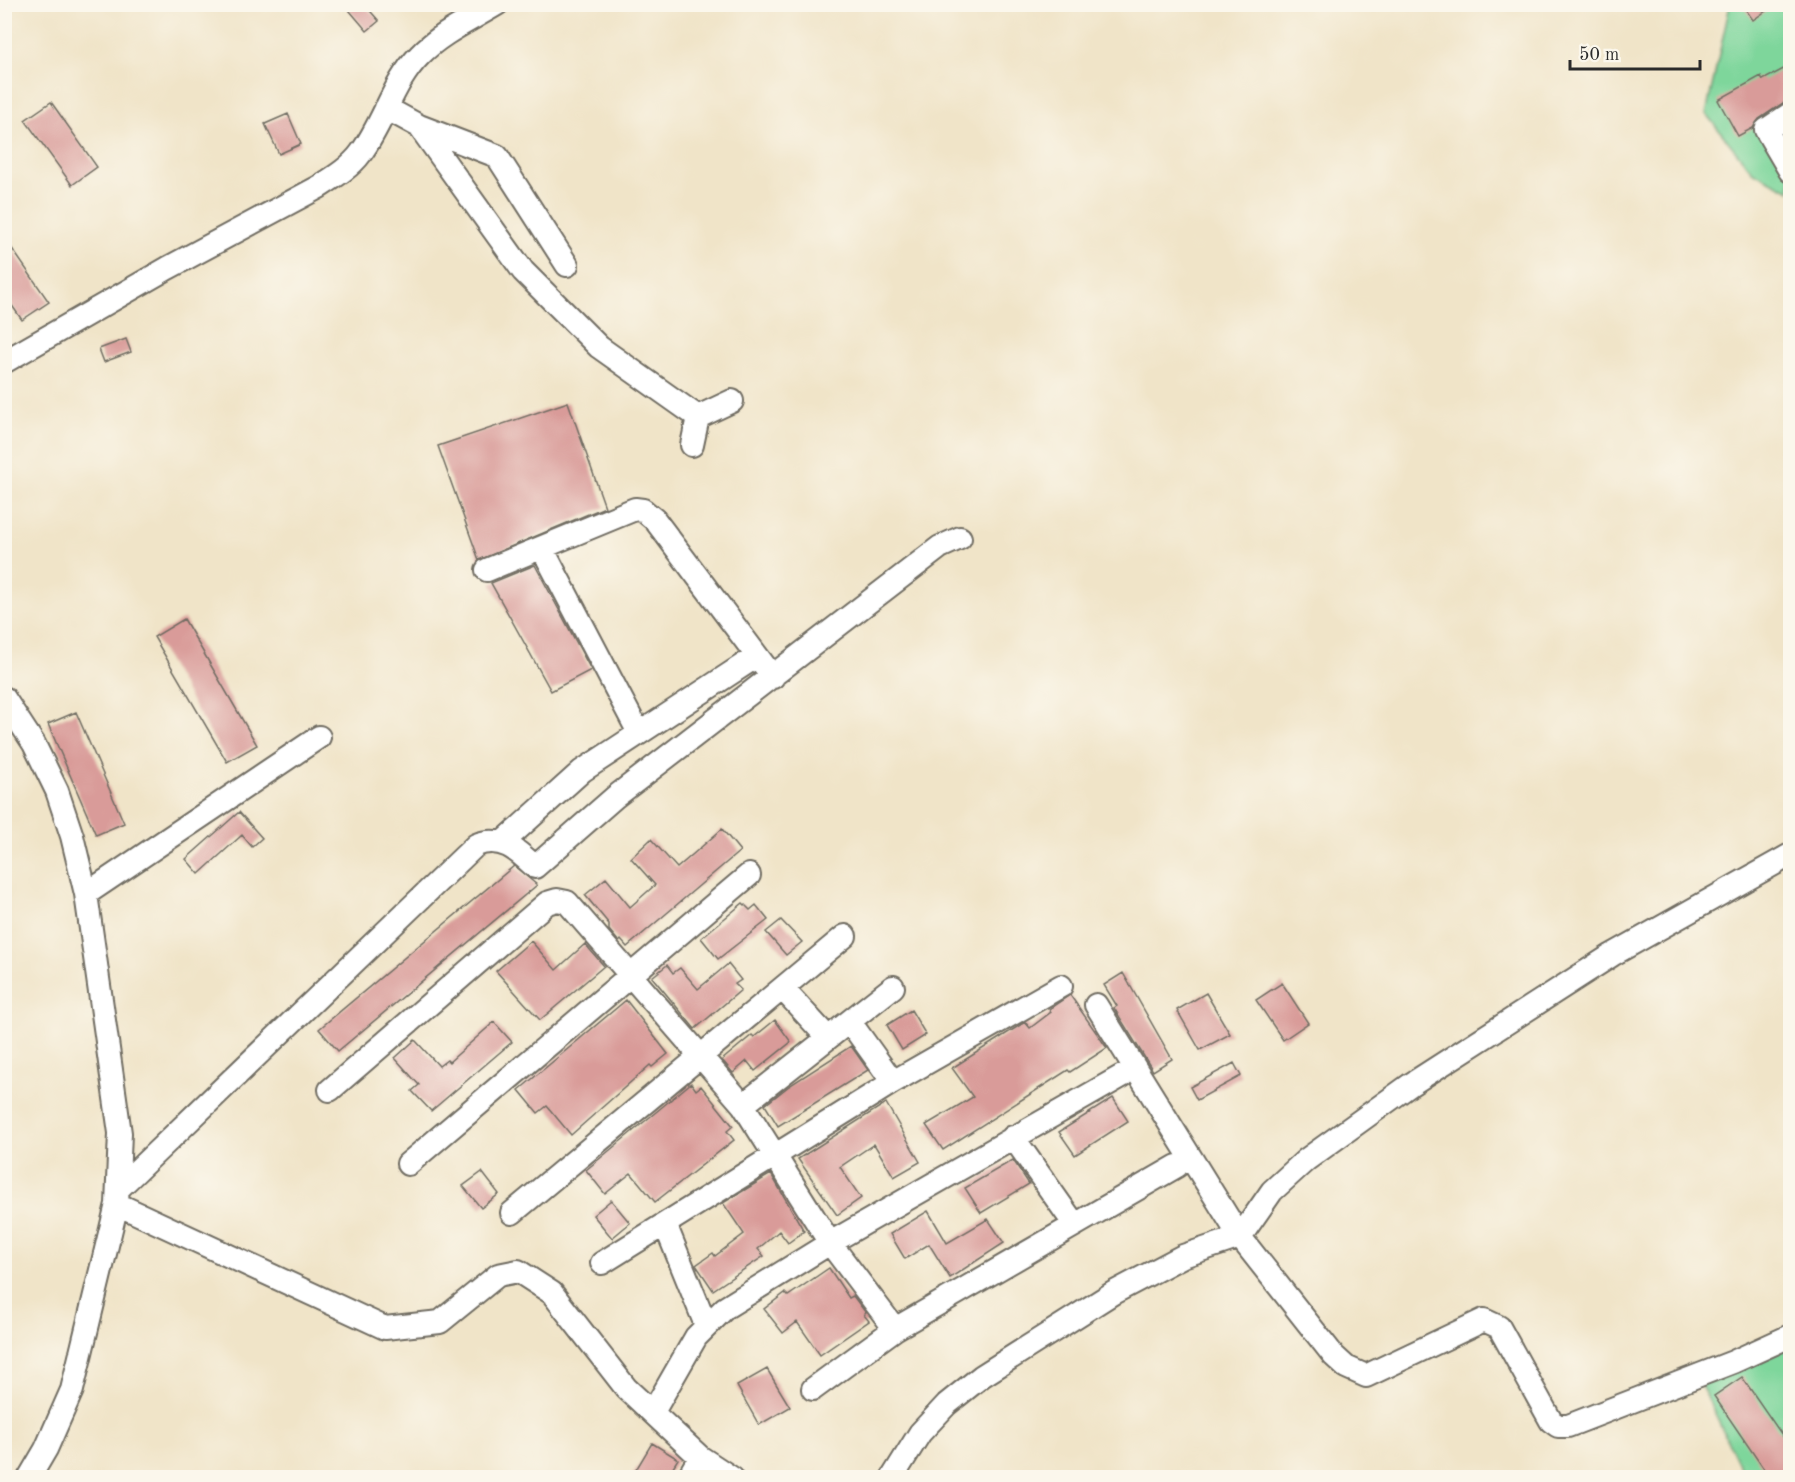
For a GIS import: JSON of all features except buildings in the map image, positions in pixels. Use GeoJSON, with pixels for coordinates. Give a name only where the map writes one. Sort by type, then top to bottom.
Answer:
{"type":"FeatureCollection","features":[{"type":"Feature","properties":{"kind":"street"},"geometry":{"type":"LineString","coordinates":[[4,362],[168,268],[319,188],[342,172],[361,153],[404,75],[420,55],[441,37],[496,4]]}},
{"type":"Feature","properties":{"kind":"street"},"geometry":{"type":"LineString","coordinates":[[386,108],[419,126],[497,156],[567,265]]}},
{"type":"Feature","properties":{"kind":"street"},"geometry":{"type":"LineString","coordinates":[[1791,114],[1766,130],[1791,171]]}},
{"type":"Feature","properties":{"kind":"street"},"geometry":{"type":"LineString","coordinates":[[419,126],[523,271],[599,347],[698,417]]}},
{"type":"Feature","properties":{"kind":"street"},"geometry":{"type":"LineString","coordinates":[[698,417],[732,401]]}},
{"type":"Feature","properties":{"kind":"street"},"geometry":{"type":"LineString","coordinates":[[692,446],[698,417]]}},
{"type":"Feature","properties":{"kind":"street"},"geometry":{"type":"LineString","coordinates":[[487,570],[635,509],[643,510],[655,520],[773,677]]}},
{"type":"Feature","properties":{"kind":"street"},"geometry":{"type":"LineString","coordinates":[[118,1196],[476,845],[485,842],[502,843],[520,853],[535,867],[615,797],[940,547],[960,538]]}},
{"type":"Feature","properties":{"kind":"street"},"geometry":{"type":"LineString","coordinates":[[542,548],[639,733]]}},
{"type":"Feature","properties":{"kind":"street"},"geometry":{"type":"LineString","coordinates":[[502,843],[582,771],[757,656]]}},
{"type":"Feature","properties":{"kind":"street"},"geometry":{"type":"LineString","coordinates":[[4,698],[34,744],[57,791],[86,894],[120,1133],[118,1196],[72,1390],[46,1449],[29,1478]]}},
{"type":"Feature","properties":{"kind":"street"},"geometry":{"type":"LineString","coordinates":[[86,894],[319,737]]}},
{"type":"Feature","properties":{"kind":"street"},"geometry":{"type":"LineString","coordinates":[[895,1476],[920,1433],[947,1404],[982,1376],[1113,1293],[1183,1256],[1240,1238],[1272,1191],[1306,1160],[1410,1085],[1612,955],[1791,855]]}},
{"type":"Feature","properties":{"kind":"street"},"geometry":{"type":"LineString","coordinates":[[408,1164],[749,875]]}},
{"type":"Feature","properties":{"kind":"street"},"geometry":{"type":"LineString","coordinates":[[330,1090],[548,903],[557,900],[567,902],[743,1105],[830,1243],[895,1329]]}},
{"type":"Feature","properties":{"kind":"street"},"geometry":{"type":"LineString","coordinates":[[512,1213],[845,936]]}},
{"type":"Feature","properties":{"kind":"street"},"geometry":{"type":"LineString","coordinates":[[602,1263],[893,1082],[1061,986]]}},
{"type":"Feature","properties":{"kind":"street"},"geometry":{"type":"LineString","coordinates":[[743,1105],[892,987]]}},
{"type":"Feature","properties":{"kind":"street"},"geometry":{"type":"LineString","coordinates":[[783,989],[828,1038]]}},
{"type":"Feature","properties":{"kind":"street"},"geometry":{"type":"LineString","coordinates":[[1096,1005],[1240,1238],[1334,1356],[1346,1367],[1365,1376],[1484,1320],[1499,1327],[1551,1421],[1558,1426],[1568,1426],[1689,1379],[1791,1335]]}},
{"type":"Feature","properties":{"kind":"street"},"geometry":{"type":"LineString","coordinates":[[850,1022],[893,1082]]}},
{"type":"Feature","properties":{"kind":"street"},"geometry":{"type":"LineString","coordinates":[[652,1412],[696,1337],[706,1324],[724,1308],[830,1243],[1122,1076]]}},
{"type":"Feature","properties":{"kind":"street"},"geometry":{"type":"LineString","coordinates":[[1013,1137],[1075,1225]]}},
{"type":"Feature","properties":{"kind":"street"},"geometry":{"type":"LineString","coordinates":[[813,1389],[895,1329],[1177,1166]]}},
{"type":"Feature","properties":{"kind":"street"},"geometry":{"type":"LineString","coordinates":[[118,1196],[385,1328],[440,1322],[498,1275],[518,1271],[552,1293],[626,1388],[700,1457],[732,1478]]}},
{"type":"Feature","properties":{"kind":"street"},"geometry":{"type":"LineString","coordinates":[[665,1224],[706,1324]]}},
{"type":"Feature","properties":{"kind":"street"},"geometry":{"type":"LineString","coordinates":[[688,1478],[700,1457]]}},
{"type":"Feature","properties":{"kind":"green space"},"geometry":{"type":"Polygon","coordinates":[[[1730,5],[1790,5],[1790,191],[1752,171],[1706,114],[1730,5]]]}},
{"type":"Feature","properties":{"kind":"green space"},"geometry":{"type":"Polygon","coordinates":[[[1790,1328],[1790,1477],[1745,1477],[1699,1381],[1790,1328]]]}}]}
